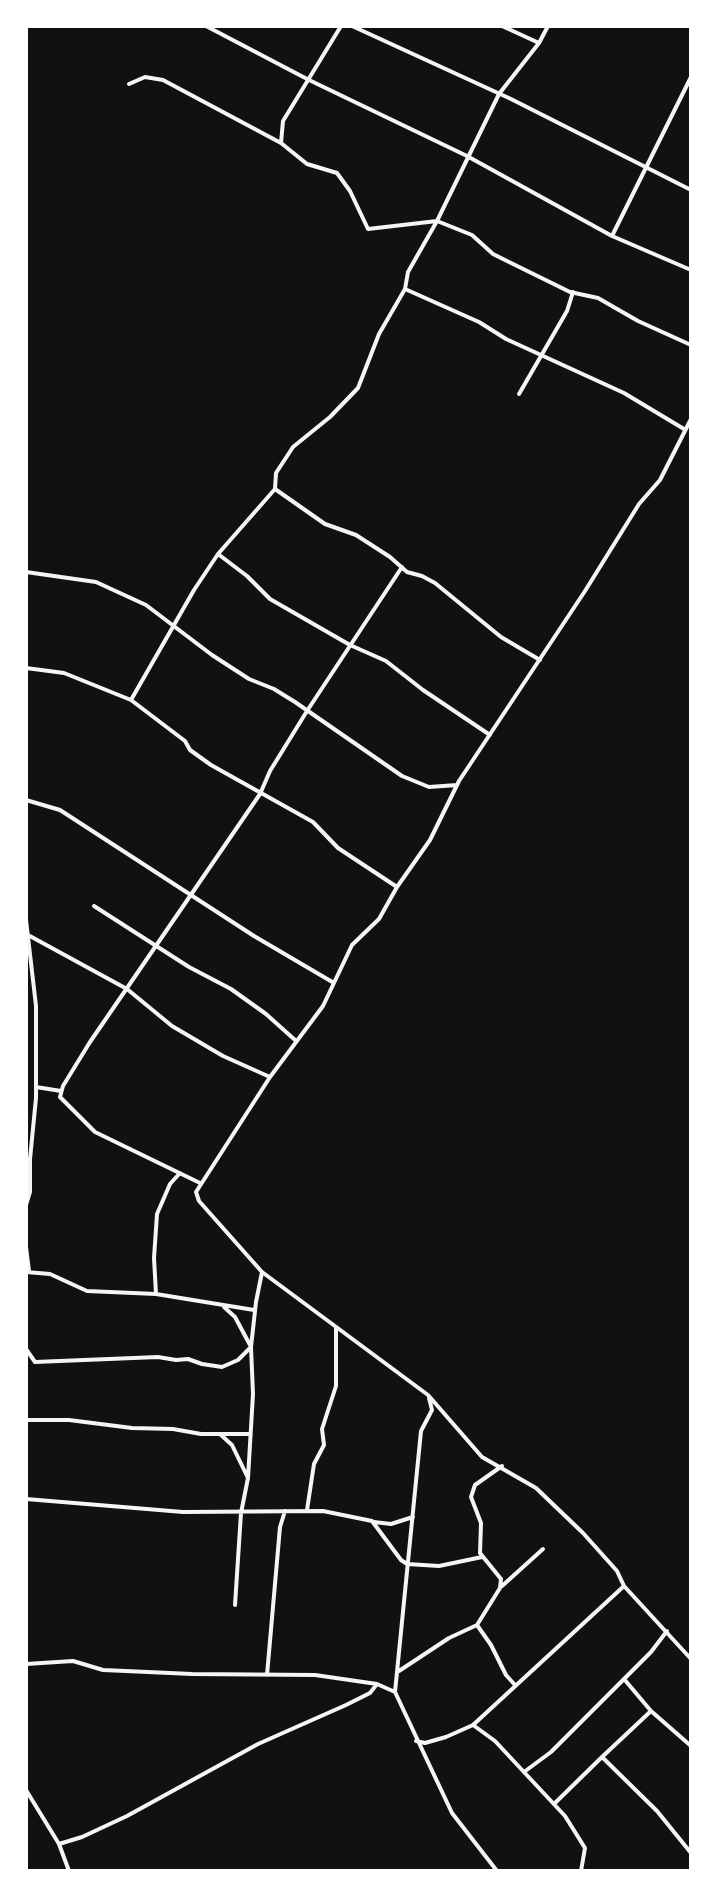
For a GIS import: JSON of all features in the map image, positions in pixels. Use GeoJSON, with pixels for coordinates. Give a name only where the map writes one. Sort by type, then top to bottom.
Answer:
{"type":"FeatureCollection","features":[{"type":"Feature","properties":{"kind":"street"},"geometry":{"type":"LineString","coordinates":[[206,26],[309,80],[467,156],[612,236],[691,270]]}},
{"type":"Feature","properties":{"kind":"street"},"geometry":{"type":"LineString","coordinates":[[281,143],[283,121],[341,26]]}},
{"type":"Feature","properties":{"kind":"street"},"geometry":{"type":"LineString","coordinates":[[352,26],[499,94],[691,190]]}},
{"type":"Feature","properties":{"kind":"street"},"geometry":{"type":"LineString","coordinates":[[502,26],[539,43]]}},
{"type":"Feature","properties":{"kind":"street"},"geometry":{"type":"LineString","coordinates":[[131,700],[218,554],[275,489],[276,473],[293,447],[330,417],[358,388],[379,334],[405,289],[408,272],[437,221],[499,94],[539,43],[548,26]]}},
{"type":"Feature","properties":{"kind":"street"},"geometry":{"type":"LineString","coordinates":[[129,84],[145,77],[163,80],[281,143],[307,164],[337,173],[350,191],[368,229],[437,221],[472,235],[493,254],[573,292],[598,298],[638,321],[691,345]]}},
{"type":"Feature","properties":{"kind":"street"},"geometry":{"type":"LineString","coordinates":[[612,236],[691,77]]}},
{"type":"Feature","properties":{"kind":"street"},"geometry":{"type":"LineString","coordinates":[[405,289],[624,393],[684,429]]}},
{"type":"Feature","properties":{"kind":"street"},"geometry":{"type":"LineString","coordinates":[[519,394],[567,311],[573,292]]}},
{"type":"Feature","properties":{"kind":"street"},"geometry":{"type":"LineString","coordinates":[[691,419],[660,480],[639,504],[457,785],[430,840],[379,919],[352,945],[323,1006],[295,1040],[196,1192],[199,1201],[262,1272],[428,1395],[482,1457],[536,1488],[583,1533],[617,1571],[624,1586],[691,1659]]}},
{"type":"Feature","properties":{"kind":"street"},"geometry":{"type":"LineString","coordinates":[[275,489],[325,524],[356,535],[402,567],[435,583],[501,637],[540,660]]}},
{"type":"Feature","properties":{"kind":"street"},"geometry":{"type":"LineString","coordinates":[[218,554],[270,599],[350,645],[386,661],[490,735]]}},
{"type":"Feature","properties":{"kind":"street"},"geometry":{"type":"LineString","coordinates":[[200,1183],[95,1132],[60,1097],[61,1092],[90,1042],[260,794],[270,771],[307,711],[402,567]]}},
{"type":"Feature","properties":{"kind":"street"},"geometry":{"type":"LineString","coordinates":[[26,572],[96,582],[146,605],[173,628],[249,679],[274,689],[402,776],[429,787],[457,785]]}},
{"type":"Feature","properties":{"kind":"street"},"geometry":{"type":"LineString","coordinates":[[26,668],[64,673],[131,700],[185,741],[190,750],[260,794],[313,822],[338,848],[397,887]]}},
{"type":"Feature","properties":{"kind":"street"},"geometry":{"type":"LineString","coordinates":[[26,800],[60,810],[254,936],[334,983]]}},
{"type":"Feature","properties":{"kind":"street"},"geometry":{"type":"LineString","coordinates":[[94,906],[189,967],[231,989],[295,1040]]}},
{"type":"Feature","properties":{"kind":"street"},"geometry":{"type":"LineString","coordinates":[[26,920],[36,1006],[36,1087],[30,1192],[26,1205]]}},
{"type":"Feature","properties":{"kind":"street"},"geometry":{"type":"LineString","coordinates":[[27,935],[127,989],[172,1026],[223,1056],[270,1077]]}},
{"type":"Feature","properties":{"kind":"street"},"geometry":{"type":"LineString","coordinates":[[36,1087],[61,1092]]}},
{"type":"Feature","properties":{"kind":"street"},"geometry":{"type":"LineString","coordinates":[[156,1294],[154,1258],[157,1214],[170,1184],[180,1173]]}},
{"type":"Feature","properties":{"kind":"street"},"geometry":{"type":"LineString","coordinates":[[26,1247],[27,1272],[50,1274],[87,1291],[156,1294],[255,1311]]}},
{"type":"Feature","properties":{"kind":"street"},"geometry":{"type":"LineString","coordinates":[[235,1605],[241,1513],[248,1478],[253,1394],[251,1347],[262,1272]]}},
{"type":"Feature","properties":{"kind":"street"},"geometry":{"type":"LineString","coordinates":[[224,1307],[245,1333],[251,1347]]}},
{"type":"Feature","properties":{"kind":"street"},"geometry":{"type":"LineString","coordinates":[[26,1319],[26,1330]]}},
{"type":"Feature","properties":{"kind":"street"},"geometry":{"type":"LineString","coordinates":[[307,1510],[314,1464],[324,1445],[322,1429],[336,1386],[336,1328]]}},
{"type":"Feature","properties":{"kind":"street"},"geometry":{"type":"LineString","coordinates":[[26,1349],[35,1362],[158,1357],[188,1359],[222,1367],[238,1360],[251,1347]]}},
{"type":"Feature","properties":{"kind":"street"},"geometry":{"type":"LineString","coordinates":[[428,1395],[432,1410],[421,1431],[395,1692],[452,1813],[497,1871]]}},
{"type":"Feature","properties":{"kind":"street"},"geometry":{"type":"LineString","coordinates":[[26,1420],[69,1420],[132,1428],[249,1434]]}},
{"type":"Feature","properties":{"kind":"street"},"geometry":{"type":"LineString","coordinates":[[219,1434],[232,1445],[248,1478]]}},
{"type":"Feature","properties":{"kind":"street"},"geometry":{"type":"LineString","coordinates":[[500,1588],[501,1579],[482,1557],[481,1523],[475,1511],[472,1491],[475,1485],[502,1466]]}},
{"type":"Feature","properties":{"kind":"street"},"geometry":{"type":"LineString","coordinates":[[26,1499],[183,1512],[307,1510],[391,1524],[413,1517]]}},
{"type":"Feature","properties":{"kind":"street"},"geometry":{"type":"LineString","coordinates":[[267,1675],[280,1527],[285,1511]]}},
{"type":"Feature","properties":{"kind":"street"},"geometry":{"type":"LineString","coordinates":[[372,1521],[407,1564],[439,1566],[482,1557]]}},
{"type":"Feature","properties":{"kind":"street"},"geometry":{"type":"LineString","coordinates":[[399,1671],[449,1638],[477,1625],[500,1588],[543,1549]]}},
{"type":"Feature","properties":{"kind":"street"},"geometry":{"type":"LineString","coordinates":[[416,1741],[425,1743],[473,1725],[624,1586]]}},
{"type":"Feature","properties":{"kind":"street"},"geometry":{"type":"LineString","coordinates":[[477,1625],[515,1685]]}},
{"type":"Feature","properties":{"kind":"street"},"geometry":{"type":"LineString","coordinates":[[524,1772],[551,1752],[651,1652],[667,1631]]}},
{"type":"Feature","properties":{"kind":"street"},"geometry":{"type":"LineString","coordinates":[[26,1664],[73,1661],[103,1670],[315,1675],[377,1684],[395,1692]]}},
{"type":"Feature","properties":{"kind":"street"},"geometry":{"type":"LineString","coordinates":[[624,1679],[651,1711],[691,1746]]}},
{"type":"Feature","properties":{"kind":"street"},"geometry":{"type":"LineString","coordinates":[[59,1844],[127,1816],[258,1744],[370,1693],[377,1684]]}},
{"type":"Feature","properties":{"kind":"street"},"geometry":{"type":"LineString","coordinates":[[555,1803],[651,1711]]}},
{"type":"Feature","properties":{"kind":"street"},"geometry":{"type":"LineString","coordinates":[[473,1725],[489,1736],[555,1803],[585,1848],[581,1871]]}},
{"type":"Feature","properties":{"kind":"street"},"geometry":{"type":"LineString","coordinates":[[602,1757],[657,1811],[691,1853]]}},
{"type":"Feature","properties":{"kind":"street"},"geometry":{"type":"LineString","coordinates":[[26,1790],[59,1844],[69,1871]]}}]}
